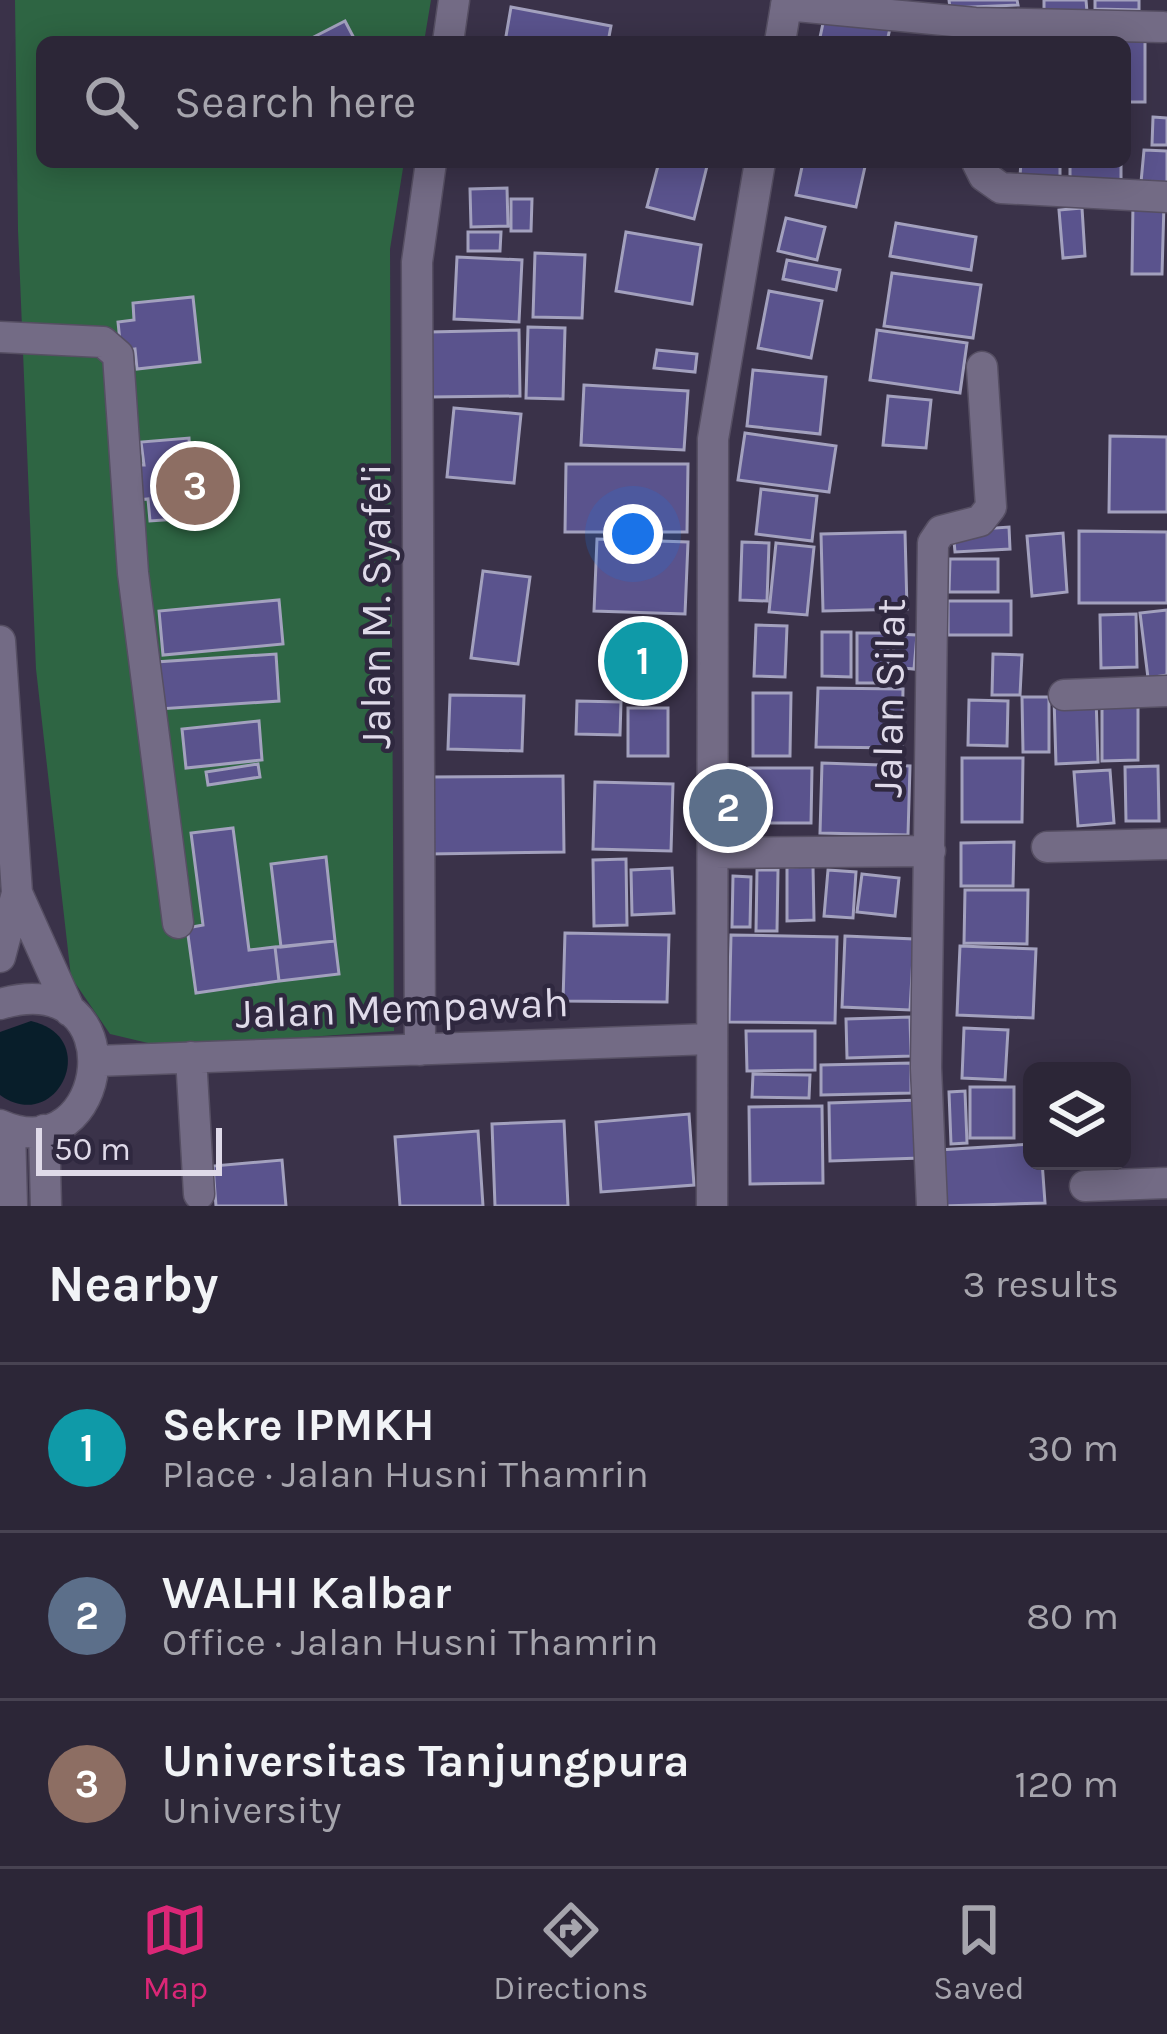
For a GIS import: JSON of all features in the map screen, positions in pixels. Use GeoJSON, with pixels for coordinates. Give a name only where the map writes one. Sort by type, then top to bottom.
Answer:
{"type":"FeatureCollection","features":[{"type":"Feature","properties":{"kind":"street"},"geometry":{"type":"LineString","coordinates":[[449,36],[454,0]]}},
{"type":"Feature","properties":{"kind":"street"},"geometry":{"type":"LineString","coordinates":[[781,36],[786,3],[975,32],[1023,12],[1163,27]]}},
{"type":"Feature","properties":{"kind":"street","name":"Jalan M. Syafe'i"},"geometry":{"type":"LineString","coordinates":[[420,1050],[417,262],[430,168]]}},
{"type":"Feature","properties":{"kind":"street"},"geometry":{"type":"LineString","coordinates":[[712,1206],[713,439],[759,168]]}},
{"type":"Feature","properties":{"kind":"street"},"geometry":{"type":"LineString","coordinates":[[980,168],[1000,188],[1167,197]]}},
{"type":"Feature","properties":{"kind":"street"},"geometry":{"type":"LineString","coordinates":[[0,337],[103,343],[118,355],[133,573],[178,923]]}},
{"type":"Feature","properties":{"kind":"street","name":"Jalan Silat"},"geometry":{"type":"LineString","coordinates":[[714,853],[930,851],[933,543],[941,531],[980,521],[992,506],[982,368]]}},
{"type":"Feature","properties":{"kind":"street"},"geometry":{"type":"LineString","coordinates":[[0,641],[17,893],[0,957]]}},
{"type":"Feature","properties":{"kind":"street"},"geometry":{"type":"LineString","coordinates":[[1064,695],[1167,692]]}},
{"type":"Feature","properties":{"kind":"street"},"geometry":{"type":"LineString","coordinates":[[1047,847],[1167,844]]}},
{"type":"Feature","properties":{"kind":"street"},"geometry":{"type":"LineString","coordinates":[[930,851],[926,1068],[932,1206]]}},
{"type":"Feature","properties":{"kind":"street"},"geometry":{"type":"LineString","coordinates":[[12,1206],[5,1127],[44,1130],[76,1112],[94,1079],[96,1060],[88,1033],[70,1011],[17,893]]}},
{"type":"Feature","properties":{"kind":"street"},"geometry":{"type":"LineString","coordinates":[[0,1004],[24,998],[48,1000],[70,1011]]}},
{"type":"Feature","properties":{"kind":"street","name":"Jalan Mempawah"},"geometry":{"type":"LineString","coordinates":[[96,1060],[710,1040]]}},
{"type":"Feature","properties":{"kind":"street"},"geometry":{"type":"LineString","coordinates":[[191,1058],[199,1194]]}},
{"type":"Feature","properties":{"kind":"street"},"geometry":{"type":"LineString","coordinates":[[44,1130],[46,1206]]}},
{"type":"Feature","properties":{"kind":"street"},"geometry":{"type":"LineString","coordinates":[[1085,1186],[1167,1183]]}},
{"type":"Feature","properties":{"kind":"green space"},"geometry":{"type":"Polygon","coordinates":[[[15,0],[431,0],[425,36],[36,36],[36,168],[403,168],[390,249],[394,1031],[165,1047],[110,1034],[71,977],[36,669],[18,230],[15,0]]]}},
{"type":"Feature","properties":{"kind":"water"},"geometry":{"type":"Polygon","coordinates":[[[31,1021],[53,1030],[65,1045],[68,1062],[54,1094],[39,1103],[21,1104],[0,1095],[0,1032],[31,1021]]]}},
{"type":"Feature","properties":{"kind":"building"},"geometry":{"type":"Polygon","coordinates":[[[949,0],[1017,0],[1018,5],[950,8],[949,0]]]}},
{"type":"Feature","properties":{"kind":"building"},"geometry":{"type":"Polygon","coordinates":[[[1044,0],[1086,0],[1087,12],[1044,12],[1044,0]]]}},
{"type":"Feature","properties":{"kind":"building"},"geometry":{"type":"Polygon","coordinates":[[[1095,0],[1139,0],[1139,10],[1095,9],[1095,0]]]}},
{"type":"Feature","properties":{"kind":"building"},"geometry":{"type":"Polygon","coordinates":[[[511,7],[611,26],[609,36],[506,36],[511,7]]]}},
{"type":"Feature","properties":{"kind":"building"},"geometry":{"type":"Polygon","coordinates":[[[825,14],[890,28],[888,36],[820,36],[825,14]]]}},
{"type":"Feature","properties":{"kind":"building"},"geometry":{"type":"Polygon","coordinates":[[[345,21],[353,36],[316,36],[345,21]]]}},
{"type":"Feature","properties":{"kind":"building"},"geometry":{"type":"Polygon","coordinates":[[[1145,35],[1145,102],[1131,102],[1131,36],[1119,36],[1145,35]]]}},
{"type":"Feature","properties":{"kind":"building"},"geometry":{"type":"Polygon","coordinates":[[[1153,117],[1167,118],[1167,145],[1152,145],[1153,117]]]}},
{"type":"Feature","properties":{"kind":"building"},"geometry":{"type":"Polygon","coordinates":[[[1144,150],[1167,151],[1167,184],[1141,182],[1144,150]]]}},
{"type":"Feature","properties":{"kind":"building"},"geometry":{"type":"Polygon","coordinates":[[[657,168],[707,168],[694,219],[647,207],[657,168]]]}},
{"type":"Feature","properties":{"kind":"building"},"geometry":{"type":"Polygon","coordinates":[[[802,168],[865,168],[856,207],[796,195],[802,168]]]}},
{"type":"Feature","properties":{"kind":"building"},"geometry":{"type":"Polygon","coordinates":[[[1021,168],[1060,168],[1060,177],[1020,176],[1021,168]]]}},
{"type":"Feature","properties":{"kind":"building"},"geometry":{"type":"Polygon","coordinates":[[[1070,168],[1121,168],[1121,186],[1070,186],[1070,168]]]}},
{"type":"Feature","properties":{"kind":"building"},"geometry":{"type":"Polygon","coordinates":[[[507,188],[508,226],[471,227],[470,189],[507,188]]]}},
{"type":"Feature","properties":{"kind":"building"},"geometry":{"type":"Polygon","coordinates":[[[511,199],[532,199],[531,231],[511,231],[511,199]]]}},
{"type":"Feature","properties":{"kind":"building"},"geometry":{"type":"Polygon","coordinates":[[[1133,203],[1164,204],[1162,274],[1132,274],[1133,203]]]}},
{"type":"Feature","properties":{"kind":"building"},"geometry":{"type":"Polygon","coordinates":[[[1082,208],[1085,256],[1063,258],[1059,210],[1082,208]]]}},
{"type":"Feature","properties":{"kind":"building"},"geometry":{"type":"Polygon","coordinates":[[[786,218],[825,227],[817,260],[778,251],[786,218]]]}},
{"type":"Feature","properties":{"kind":"building"},"geometry":{"type":"Polygon","coordinates":[[[896,223],[976,237],[971,270],[890,256],[896,223]]]}},
{"type":"Feature","properties":{"kind":"building"},"geometry":{"type":"Polygon","coordinates":[[[468,232],[501,232],[500,251],[468,251],[468,232]]]}},
{"type":"Feature","properties":{"kind":"building"},"geometry":{"type":"Polygon","coordinates":[[[626,232],[701,245],[692,304],[616,291],[626,232]]]}},
{"type":"Feature","properties":{"kind":"building"},"geometry":{"type":"Polygon","coordinates":[[[535,253],[585,255],[582,318],[533,317],[535,253]]]}},
{"type":"Feature","properties":{"kind":"building"},"geometry":{"type":"Polygon","coordinates":[[[457,257],[522,260],[519,322],[454,319],[457,257]]]}},
{"type":"Feature","properties":{"kind":"building"},"geometry":{"type":"Polygon","coordinates":[[[787,260],[840,270],[836,290],[783,279],[787,260]]]}},
{"type":"Feature","properties":{"kind":"building"},"geometry":{"type":"Polygon","coordinates":[[[892,273],[981,285],[973,338],[884,326],[892,273]]]}},
{"type":"Feature","properties":{"kind":"building"},"geometry":{"type":"Polygon","coordinates":[[[769,291],[822,301],[811,358],[758,348],[769,291]]]}},
{"type":"Feature","properties":{"kind":"building"},"geometry":{"type":"Polygon","coordinates":[[[193,297],[200,362],[137,369],[135,349],[121,351],[118,322],[134,320],[133,303],[193,297]]]}},
{"type":"Feature","properties":{"kind":"building"},"geometry":{"type":"Polygon","coordinates":[[[528,327],[565,328],[563,399],[526,398],[528,327]]]}},
{"type":"Feature","properties":{"kind":"building"},"geometry":{"type":"Polygon","coordinates":[[[519,330],[520,396],[430,397],[429,332],[519,330]]]}},
{"type":"Feature","properties":{"kind":"building"},"geometry":{"type":"Polygon","coordinates":[[[877,330],[967,343],[960,393],[870,380],[877,330]]]}},
{"type":"Feature","properties":{"kind":"building"},"geometry":{"type":"Polygon","coordinates":[[[657,350],[697,354],[695,372],[654,368],[657,350]]]}},
{"type":"Feature","properties":{"kind":"building"},"geometry":{"type":"Polygon","coordinates":[[[753,370],[826,377],[820,434],[747,426],[753,370]]]}},
{"type":"Feature","properties":{"kind":"building"},"geometry":{"type":"Polygon","coordinates":[[[584,385],[688,391],[684,450],[581,445],[584,385]]]}},
{"type":"Feature","properties":{"kind":"building"},"geometry":{"type":"Polygon","coordinates":[[[888,396],[931,400],[926,448],[883,445],[888,396]]]}},
{"type":"Feature","properties":{"kind":"building"},"geometry":{"type":"Polygon","coordinates":[[[454,408],[521,414],[514,483],[447,477],[454,408]]]}},
{"type":"Feature","properties":{"kind":"building"},"geometry":{"type":"Polygon","coordinates":[[[745,433],[836,446],[829,492],[738,480],[745,433]]]}},
{"type":"Feature","properties":{"kind":"building"},"geometry":{"type":"Polygon","coordinates":[[[1110,436],[1167,437],[1167,512],[1109,512],[1110,436]]]}},
{"type":"Feature","properties":{"kind":"building"},"geometry":{"type":"Polygon","coordinates":[[[189,438],[190,458],[210,456],[211,496],[189,499],[192,518],[150,521],[148,499],[128,501],[126,465],[144,465],[141,442],[189,438]]]}},
{"type":"Feature","properties":{"kind":"building"},"geometry":{"type":"Polygon","coordinates":[[[566,464],[688,464],[687,532],[565,532],[566,464]]]}},
{"type":"Feature","properties":{"kind":"building"},"geometry":{"type":"Polygon","coordinates":[[[761,489],[817,496],[812,541],[756,534],[761,489]]]}},
{"type":"Feature","properties":{"kind":"building"},"geometry":{"type":"Polygon","coordinates":[[[1009,527],[1010,549],[955,552],[953,531],[1009,527]]]}},
{"type":"Feature","properties":{"kind":"building"},"geometry":{"type":"Polygon","coordinates":[[[1079,531],[1167,532],[1167,603],[1079,603],[1079,531]]]}},
{"type":"Feature","properties":{"kind":"building"},"geometry":{"type":"Polygon","coordinates":[[[905,532],[907,609],[823,611],[821,534],[905,532]]]}},
{"type":"Feature","properties":{"kind":"building"},"geometry":{"type":"Polygon","coordinates":[[[1063,533],[1067,592],[1032,596],[1027,536],[1063,533]]]}},
{"type":"Feature","properties":{"kind":"building"},"geometry":{"type":"Polygon","coordinates":[[[597,539],[688,542],[685,614],[594,611],[597,539]]]}},
{"type":"Feature","properties":{"kind":"building"},"geometry":{"type":"Polygon","coordinates":[[[742,542],[769,543],[767,601],[740,600],[742,542]]]}},
{"type":"Feature","properties":{"kind":"building"},"geometry":{"type":"Polygon","coordinates":[[[776,543],[814,547],[807,615],[769,612],[776,543]]]}},
{"type":"Feature","properties":{"kind":"building"},"geometry":{"type":"Polygon","coordinates":[[[950,559],[998,559],[998,592],[949,592],[950,559]]]}},
{"type":"Feature","properties":{"kind":"building"},"geometry":{"type":"Polygon","coordinates":[[[483,571],[530,577],[518,664],[471,658],[483,571]]]}},
{"type":"Feature","properties":{"kind":"building"},"geometry":{"type":"Polygon","coordinates":[[[279,600],[283,644],[163,655],[159,611],[279,600]]]}},
{"type":"Feature","properties":{"kind":"building"},"geometry":{"type":"Polygon","coordinates":[[[948,601],[1011,601],[1011,635],[948,635],[948,601]]]}},
{"type":"Feature","properties":{"kind":"building"},"geometry":{"type":"Polygon","coordinates":[[[1167,610],[1167,675],[1148,678],[1140,613],[1167,610]]]}},
{"type":"Feature","properties":{"kind":"building"},"geometry":{"type":"Polygon","coordinates":[[[1136,614],[1137,667],[1101,668],[1100,615],[1136,614]]]}},
{"type":"Feature","properties":{"kind":"building"},"geometry":{"type":"Polygon","coordinates":[[[756,625],[787,626],[785,677],[754,676],[756,625]]]}},
{"type":"Feature","properties":{"kind":"building"},"geometry":{"type":"Polygon","coordinates":[[[822,632],[851,632],[851,677],[822,676],[822,632]]]}},
{"type":"Feature","properties":{"kind":"building"},"geometry":{"type":"Polygon","coordinates":[[[857,633],[888,633],[888,683],[857,683],[857,633]]]}},
{"type":"Feature","properties":{"kind":"building"},"geometry":{"type":"Polygon","coordinates":[[[895,634],[917,635],[914,669],[892,667],[895,634]]]}},
{"type":"Feature","properties":{"kind":"building"},"geometry":{"type":"Polygon","coordinates":[[[624,639],[662,640],[660,684],[625,682],[624,639]]]}},
{"type":"Feature","properties":{"kind":"building"},"geometry":{"type":"Polygon","coordinates":[[[276,654],[279,701],[159,709],[156,662],[276,654]]]}},
{"type":"Feature","properties":{"kind":"building"},"geometry":{"type":"Polygon","coordinates":[[[993,654],[1022,655],[1020,695],[992,695],[993,654]]]}},
{"type":"Feature","properties":{"kind":"building"},"geometry":{"type":"Polygon","coordinates":[[[818,688],[903,689],[902,748],[816,747],[818,688]]]}},
{"type":"Feature","properties":{"kind":"building"},"geometry":{"type":"Polygon","coordinates":[[[753,693],[791,693],[790,756],[753,756],[753,693]]]}},
{"type":"Feature","properties":{"kind":"building"},"geometry":{"type":"Polygon","coordinates":[[[450,695],[524,696],[522,751],[448,749],[450,695]]]}},
{"type":"Feature","properties":{"kind":"building"},"geometry":{"type":"Polygon","coordinates":[[[1096,696],[1098,762],[1056,764],[1054,698],[1096,696]]]}},
{"type":"Feature","properties":{"kind":"building"},"geometry":{"type":"Polygon","coordinates":[[[1022,697],[1049,697],[1049,752],[1023,752],[1022,697]]]}},
{"type":"Feature","properties":{"kind":"building"},"geometry":{"type":"Polygon","coordinates":[[[969,700],[1008,701],[1007,746],[968,745],[969,700]]]}},
{"type":"Feature","properties":{"kind":"building"},"geometry":{"type":"Polygon","coordinates":[[[1138,700],[1138,760],[1102,761],[1102,701],[1138,700]]]}},
{"type":"Feature","properties":{"kind":"building"},"geometry":{"type":"Polygon","coordinates":[[[577,701],[621,702],[620,735],[576,734],[577,701]]]}},
{"type":"Feature","properties":{"kind":"building"},"geometry":{"type":"Polygon","coordinates":[[[628,708],[668,708],[668,756],[628,756],[628,708]]]}},
{"type":"Feature","properties":{"kind":"building"},"geometry":{"type":"Polygon","coordinates":[[[259,721],[262,760],[186,768],[182,729],[259,721]]]}},
{"type":"Feature","properties":{"kind":"building"},"geometry":{"type":"Polygon","coordinates":[[[962,758],[1023,758],[1022,822],[962,822],[962,758]]]}},
{"type":"Feature","properties":{"kind":"building"},"geometry":{"type":"Polygon","coordinates":[[[822,763],[910,766],[908,835],[820,833],[822,763]]]}},
{"type":"Feature","properties":{"kind":"building"},"geometry":{"type":"Polygon","coordinates":[[[258,764],[260,777],[208,785],[206,772],[258,764]]]}},
{"type":"Feature","properties":{"kind":"building"},"geometry":{"type":"Polygon","coordinates":[[[1158,766],[1159,821],[1126,821],[1125,767],[1158,766]]]}},
{"type":"Feature","properties":{"kind":"building"},"geometry":{"type":"Polygon","coordinates":[[[749,768],[812,768],[811,823],[748,823],[749,768]]]}},
{"type":"Feature","properties":{"kind":"building"},"geometry":{"type":"Polygon","coordinates":[[[1110,770],[1114,823],[1078,826],[1074,772],[1110,770]]]}},
{"type":"Feature","properties":{"kind":"building"},"geometry":{"type":"Polygon","coordinates":[[[563,776],[564,852],[429,854],[429,777],[563,776]]]}},
{"type":"Feature","properties":{"kind":"building"},"geometry":{"type":"Polygon","coordinates":[[[595,782],[673,784],[671,851],[593,849],[595,782]]]}},
{"type":"Feature","properties":{"kind":"building"},"geometry":{"type":"Polygon","coordinates":[[[233,828],[249,950],[275,947],[279,981],[196,993],[187,928],[203,925],[191,833],[233,828]]]}},
{"type":"Feature","properties":{"kind":"building"},"geometry":{"type":"Polygon","coordinates":[[[1014,842],[1013,886],[961,886],[961,843],[1014,842]]]}},
{"type":"Feature","properties":{"kind":"building"},"geometry":{"type":"Polygon","coordinates":[[[326,857],[335,941],[281,947],[271,864],[326,857]]]}},
{"type":"Feature","properties":{"kind":"building"},"geometry":{"type":"Polygon","coordinates":[[[626,859],[627,925],[594,926],[593,860],[626,859]]]}},
{"type":"Feature","properties":{"kind":"building"},"geometry":{"type":"Polygon","coordinates":[[[813,866],[814,920],[787,921],[787,867],[813,866]]]}},
{"type":"Feature","properties":{"kind":"building"},"geometry":{"type":"Polygon","coordinates":[[[672,868],[674,913],[632,915],[631,870],[672,868]]]}},
{"type":"Feature","properties":{"kind":"building"},"geometry":{"type":"Polygon","coordinates":[[[757,870],[778,870],[777,931],[756,931],[757,870]]]}},
{"type":"Feature","properties":{"kind":"building"},"geometry":{"type":"Polygon","coordinates":[[[828,870],[856,872],[853,918],[824,916],[828,870]]]}},
{"type":"Feature","properties":{"kind":"building"},"geometry":{"type":"Polygon","coordinates":[[[862,874],[899,878],[895,916],[857,912],[862,874]]]}},
{"type":"Feature","properties":{"kind":"building"},"geometry":{"type":"Polygon","coordinates":[[[733,876],[751,877],[750,927],[732,927],[733,876]]]}},
{"type":"Feature","properties":{"kind":"building"},"geometry":{"type":"Polygon","coordinates":[[[965,890],[1028,890],[1027,944],[964,943],[965,890]]]}},
{"type":"Feature","properties":{"kind":"building"},"geometry":{"type":"Polygon","coordinates":[[[565,933],[669,935],[667,1002],[563,1001],[565,933]]]}},
{"type":"Feature","properties":{"kind":"building"},"geometry":{"type":"Polygon","coordinates":[[[731,935],[837,937],[835,1023],[729,1022],[731,935]]]}},
{"type":"Feature","properties":{"kind":"building"},"geometry":{"type":"Polygon","coordinates":[[[845,936],[914,939],[910,1010],[842,1007],[845,936]]]}},
{"type":"Feature","properties":{"kind":"building"},"geometry":{"type":"Polygon","coordinates":[[[335,941],[339,974],[279,981],[275,947],[335,941]]]}},
{"type":"Feature","properties":{"kind":"building"},"geometry":{"type":"Polygon","coordinates":[[[960,946],[1036,949],[1033,1018],[957,1015],[960,946]]]}},
{"type":"Feature","properties":{"kind":"building"},"geometry":{"type":"Polygon","coordinates":[[[910,1017],[911,1056],[847,1058],[846,1019],[910,1017]]]}},
{"type":"Feature","properties":{"kind":"building"},"geometry":{"type":"Polygon","coordinates":[[[964,1028],[1008,1030],[1005,1080],[962,1078],[964,1028]]]}},
{"type":"Feature","properties":{"kind":"building"},"geometry":{"type":"Polygon","coordinates":[[[746,1031],[815,1031],[815,1070],[747,1071],[746,1031]]]}},
{"type":"Feature","properties":{"kind":"building"},"geometry":{"type":"Polygon","coordinates":[[[911,1063],[911,1093],[821,1095],[821,1065],[911,1063]]]}},
{"type":"Feature","properties":{"kind":"building"},"geometry":{"type":"Polygon","coordinates":[[[753,1074],[810,1075],[809,1098],[752,1097],[753,1074]]]}},
{"type":"Feature","properties":{"kind":"building"},"geometry":{"type":"Polygon","coordinates":[[[970,1087],[1014,1087],[1014,1138],[970,1138],[970,1087]]]}},
{"type":"Feature","properties":{"kind":"building"},"geometry":{"type":"Polygon","coordinates":[[[965,1091],[967,1143],[951,1144],[949,1092],[965,1091]]]}},
{"type":"Feature","properties":{"kind":"building"},"geometry":{"type":"Polygon","coordinates":[[[920,1100],[921,1158],[830,1161],[829,1103],[920,1100]]]}},
{"type":"Feature","properties":{"kind":"building"},"geometry":{"type":"Polygon","coordinates":[[[822,1106],[823,1183],[750,1184],[749,1107],[822,1106]]]}},
{"type":"Feature","properties":{"kind":"building"},"geometry":{"type":"Polygon","coordinates":[[[689,1114],[694,1185],[601,1192],[596,1122],[689,1114]]]}},
{"type":"Feature","properties":{"kind":"building"},"geometry":{"type":"Polygon","coordinates":[[[564,1121],[568,1206],[495,1206],[492,1124],[564,1121]]]}},
{"type":"Feature","properties":{"kind":"building"},"geometry":{"type":"Polygon","coordinates":[[[478,1131],[483,1206],[400,1206],[395,1137],[478,1131]]]}},
{"type":"Feature","properties":{"kind":"building"},"geometry":{"type":"Polygon","coordinates":[[[1023,1145],[1023,1170],[1043,1170],[1045,1203],[942,1206],[939,1150],[1023,1145]]]}},
{"type":"Feature","properties":{"kind":"building"},"geometry":{"type":"Polygon","coordinates":[[[282,1160],[286,1206],[216,1206],[213,1166],[282,1160]]]}},
{"type":"Feature","properties":{"kind":"place","name":"Universitas Tanjungpura"},"geometry":{"type":"Point","coordinates":[195,486]}},
{"type":"Feature","properties":{"kind":"place","name":"Sekre IPMKH"},"geometry":{"type":"Point","coordinates":[643,661]}},
{"type":"Feature","properties":{"kind":"place","name":"WALHI Kalbar"},"geometry":{"type":"Point","coordinates":[728,808]}}]}
